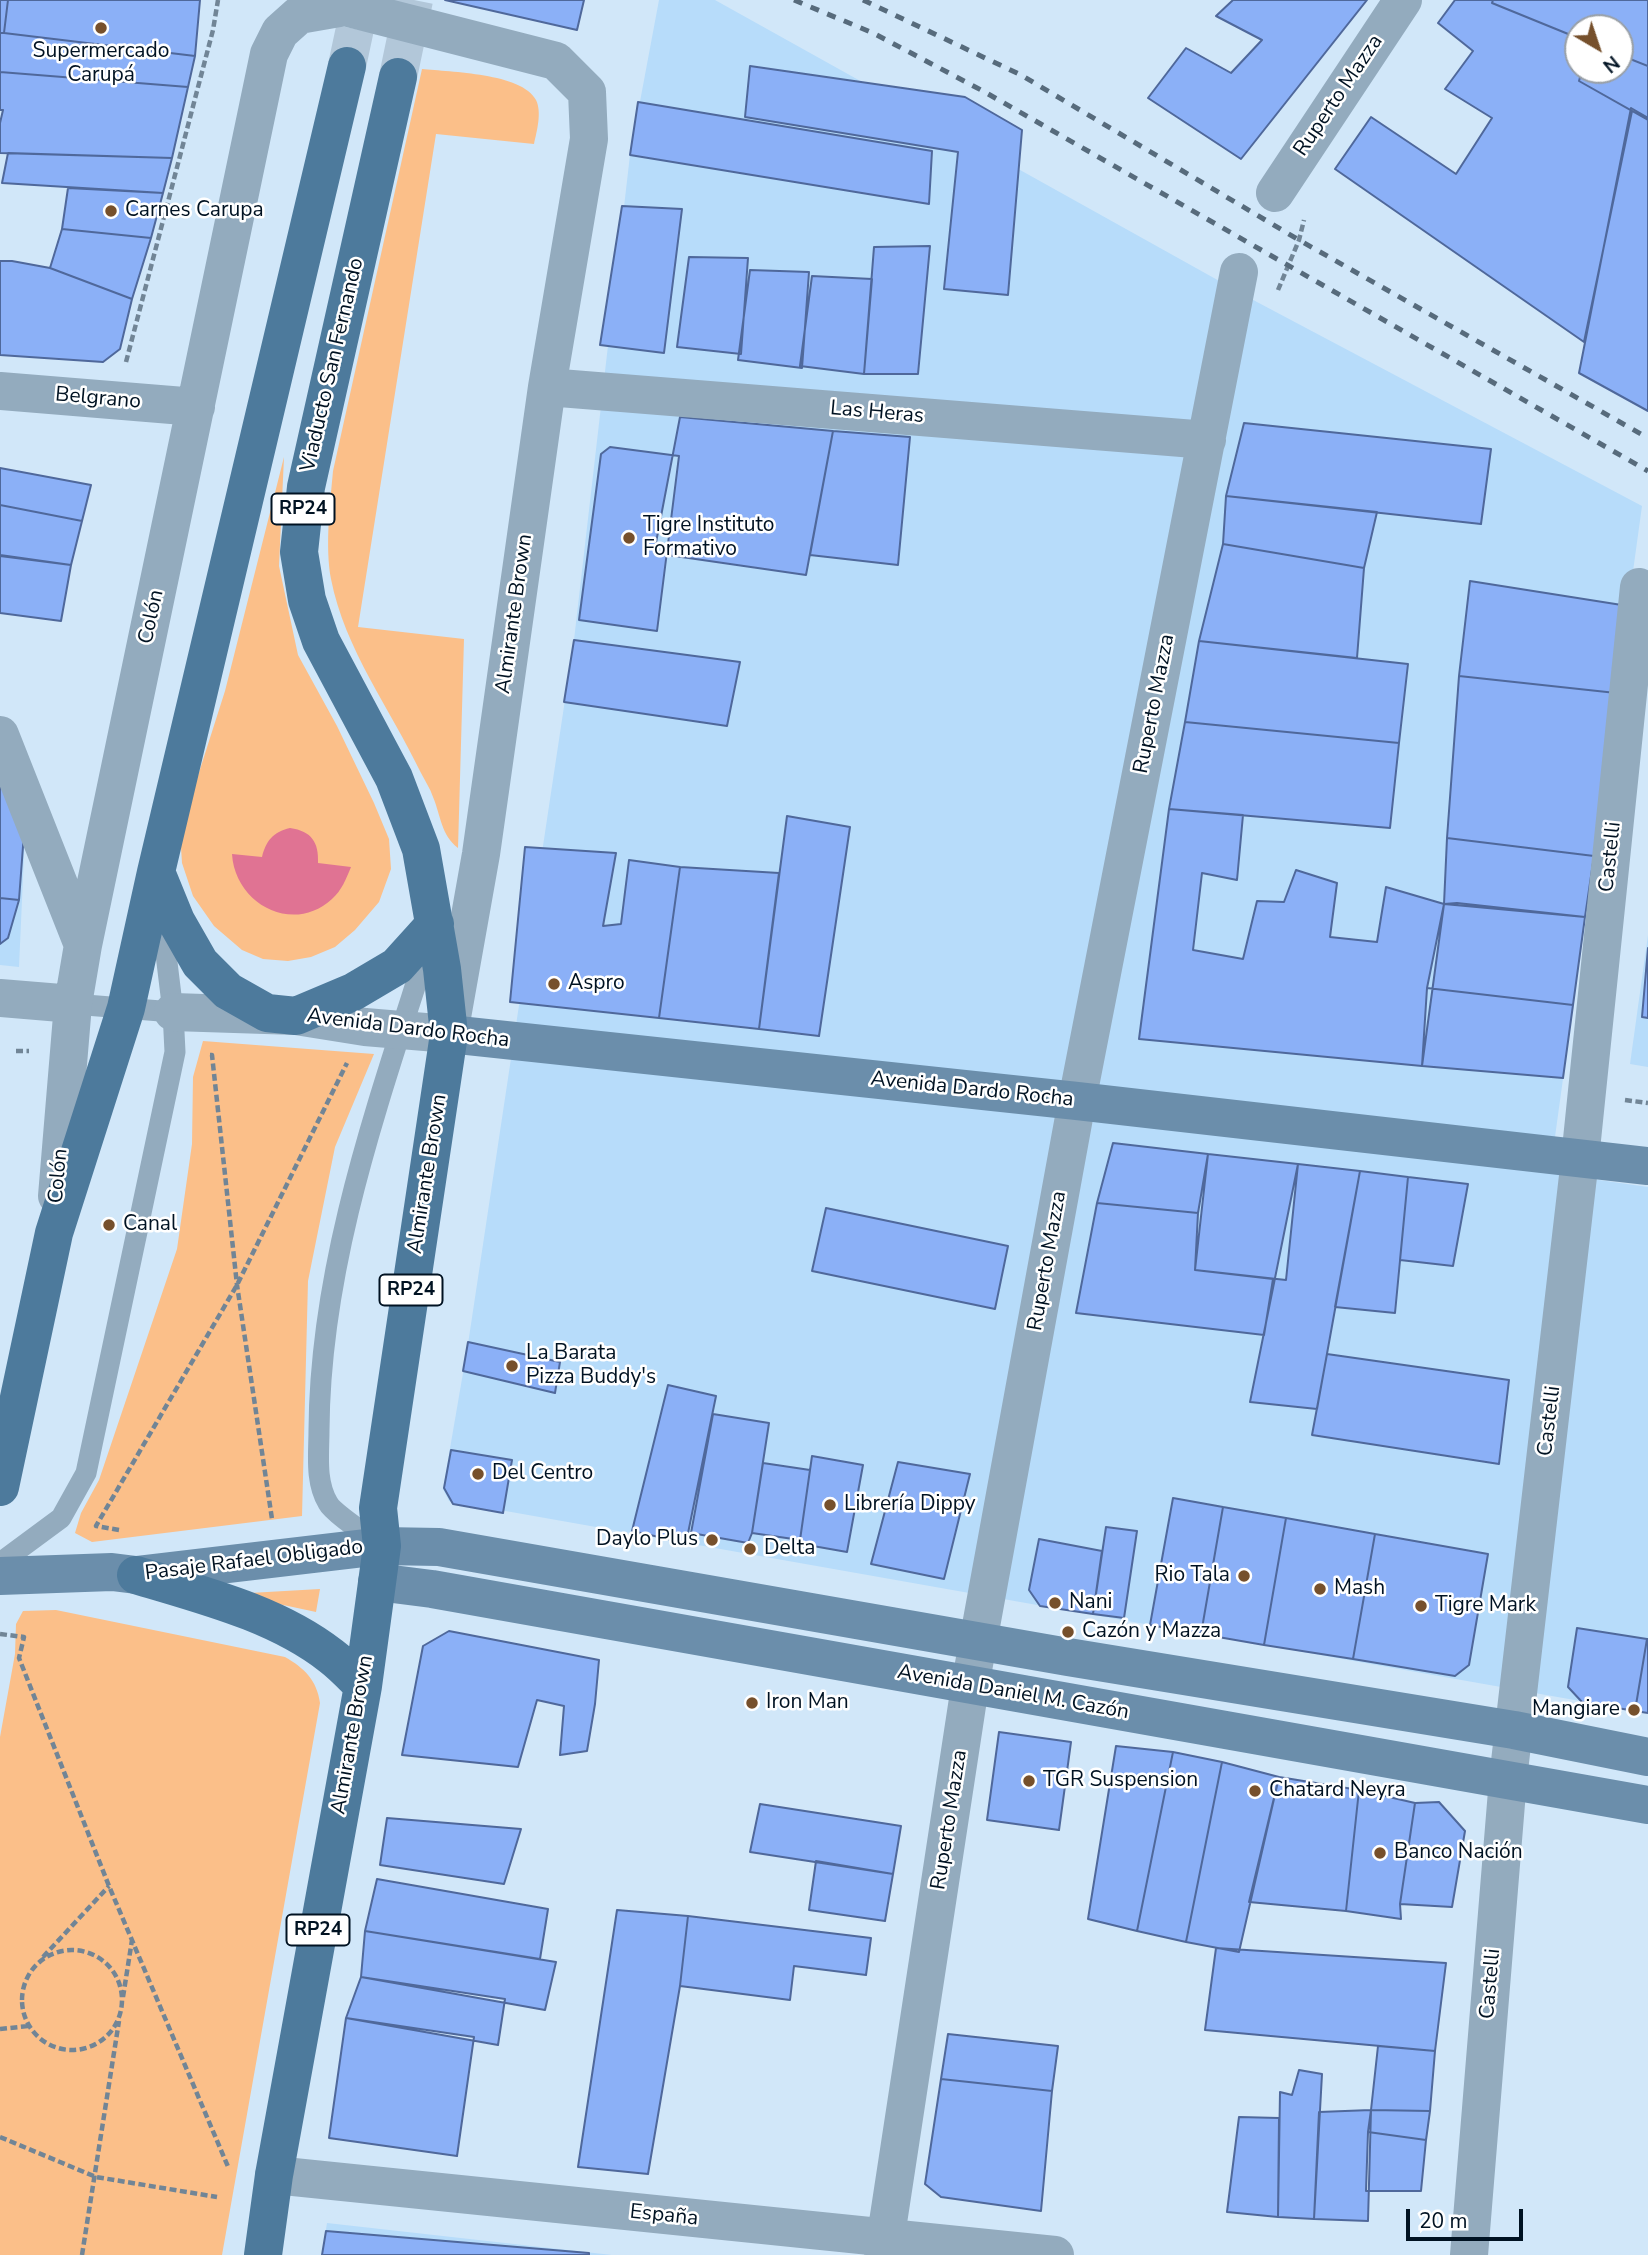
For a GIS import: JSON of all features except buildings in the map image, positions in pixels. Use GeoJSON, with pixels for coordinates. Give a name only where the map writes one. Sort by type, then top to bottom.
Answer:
{"type":"FeatureCollection","features":[{"type":"Feature","properties":{"kind":"main road","name":"RP24"},"geometry":{"type":"LineString","coordinates":[[156,872],[347,66]]}},
{"type":"Feature","properties":{"kind":"main road","name":"Viaducto San Fernando"},"geometry":{"type":"LineString","coordinates":[[398,77],[306,487],[299,552],[307,600],[321,641],[394,778],[421,849],[435,923]]}},
{"type":"Feature","properties":{"kind":"main road","name":"Colón"},"geometry":{"type":"LineString","coordinates":[[0,1487],[54,1233],[126,1008],[156,872]]}},
{"type":"Feature","properties":{"kind":"main road"},"geometry":{"type":"LineString","coordinates":[[156,872],[176,921],[200,963],[229,991],[267,1013],[296,1016],[352,992],[397,966],[435,923]]}},
{"type":"Feature","properties":{"kind":"main road","name":"RP24"},"geometry":{"type":"LineString","coordinates":[[435,923],[449,1034]]}},
{"type":"Feature","properties":{"kind":"main road","name":"Avenida Dardo Rocha"},"geometry":{"type":"LineString","coordinates":[[449,1034],[1077,1101],[1648,1166]]}},
{"type":"Feature","properties":{"kind":"main road","name":"Almirante Brown"},"geometry":{"type":"LineString","coordinates":[[263,2255],[274,2175],[363,1686],[379,1564],[378,1508],[449,1034]]}},
{"type":"Feature","properties":{"kind":"main road"},"geometry":{"type":"LineString","coordinates":[[379,1564],[439,1547],[979,1642],[1514,1730],[1648,1756]]}},
{"type":"Feature","properties":{"kind":"main road","name":"Pasaje Rafael Obligado"},"geometry":{"type":"LineString","coordinates":[[0,1576],[124,1574],[278,1559],[379,1564]]}},
{"type":"Feature","properties":{"kind":"main road","name":"Avenida Daniel M. Cazón"},"geometry":{"type":"LineString","coordinates":[[379,1564],[432,1589],[1648,1805]]}},
{"type":"Feature","properties":{"kind":"main road"},"geometry":{"type":"LineString","coordinates":[[124,1574],[206,1596],[302,1636],[332,1656],[363,1686]]}},
{"type":"Feature","properties":{"kind":"street","name":"Ruperto Mazza"},"geometry":{"type":"LineString","coordinates":[[1275,193],[1403,0]]}},
{"type":"Feature","properties":{"kind":"street","name":"Almirante Brown"},"geometry":{"type":"LineString","coordinates":[[299,15],[345,7],[556,61],[587,92],[589,139],[547,387],[481,854],[449,1034]]}},
{"type":"Feature","properties":{"kind":"street","name":"Colón"},"geometry":{"type":"LineString","coordinates":[[54,1233],[73,1004],[83,945],[269,54],[281,32],[299,15]]}},
{"type":"Feature","properties":{"kind":"street","name":"Ruperto Mazza"},"geometry":{"type":"LineString","coordinates":[[884,2247],[970,1686],[1077,1101],[1239,272]]}},
{"type":"Feature","properties":{"kind":"street","name":"Las Heras"},"geometry":{"type":"LineString","coordinates":[[547,387],[1207,440]]}},
{"type":"Feature","properties":{"kind":"street","name":"Belgrano"},"geometry":{"type":"LineString","coordinates":[[0,391],[196,407]]}},
{"type":"Feature","properties":{"kind":"street","name":"Castelli"},"geometry":{"type":"LineString","coordinates":[[1469,2255],[1507,1779],[1580,1159],[1639,587]]}},
{"type":"Feature","properties":{"kind":"street"},"geometry":{"type":"LineString","coordinates":[[0,735],[83,945]]}},
{"type":"Feature","properties":{"kind":"street"},"geometry":{"type":"LineString","coordinates":[[435,923],[481,854]]}},
{"type":"Feature","properties":{"kind":"street"},"geometry":{"type":"LineString","coordinates":[[0,998],[73,1004]]}},
{"type":"Feature","properties":{"kind":"street","name":"Avenida Dardo Rocha"},"geometry":{"type":"LineString","coordinates":[[173,1012],[296,1016],[383,1029],[449,1034]]}},
{"type":"Feature","properties":{"kind":"street","name":"España"},"geometry":{"type":"LineString","coordinates":[[274,2175],[884,2247],[1055,2255]]}},
{"type":"Feature","properties":{"kind":"lane"},"geometry":{"type":"LineString","coordinates":[[0,1563],[61,1518],[86,1473],[175,1052],[173,1012],[156,872]]}},
{"type":"Feature","properties":{"kind":"lane"},"geometry":{"type":"LineString","coordinates":[[379,1564],[328,1504],[318,1474],[319,1382],[339,1252],[365,1143],[383,1029],[435,923]]}},
{"type":"Feature","properties":{"kind":"lane"},"geometry":{"type":"LineString","coordinates":[[73,1004],[173,1012]]}},
{"type":"Feature","properties":{"kind":"path"},"geometry":{"type":"LineString","coordinates":[[117,400],[213,30],[218,0]]}},
{"type":"Feature","properties":{"kind":"path"},"geometry":{"type":"LineString","coordinates":[[1239,272],[1275,298],[1299,240],[1306,214],[1275,193]]}},
{"type":"Feature","properties":{"kind":"path"},"geometry":{"type":"LineString","coordinates":[[124,1574],[125,1532],[96,1526],[383,1029]]}},
{"type":"Feature","properties":{"kind":"path"},"geometry":{"type":"LineString","coordinates":[[16,1051],[70,1051]]}},
{"type":"Feature","properties":{"kind":"path"},"geometry":{"type":"LineString","coordinates":[[175,1052],[212,1055],[237,1285],[278,1559]]}},
{"type":"Feature","properties":{"kind":"path"},"geometry":{"type":"LineString","coordinates":[[0,1634],[23,1637],[19,1658],[109,1886],[229,2169]]}},
{"type":"Feature","properties":{"kind":"path"},"geometry":{"type":"LineString","coordinates":[[109,1886],[26,1979],[22,1995],[23,2011],[29,2026],[40,2038],[53,2047],[69,2050],[85,2048],[106,2036],[120,2015]]}},
{"type":"Feature","properties":{"kind":"path"},"geometry":{"type":"LineString","coordinates":[[82,2255],[132,1938]]}},
{"type":"Feature","properties":{"kind":"path"},"geometry":{"type":"LineString","coordinates":[[36,1965],[50,1955],[65,1950],[82,1951],[98,1957],[111,1968],[120,1982],[123,2001]]}},
{"type":"Feature","properties":{"kind":"path"},"geometry":{"type":"LineString","coordinates":[[0,2029],[29,2026]]}},
{"type":"Feature","properties":{"kind":"path"},"geometry":{"type":"LineString","coordinates":[[0,2137],[96,2177],[217,2197]]}},
{"type":"Feature","properties":{"kind":"shaded area"},"geometry":{"type":"Polygon","coordinates":[[[659,0],[715,0],[1257,302],[1642,506],[1550,1173],[1648,1187],[1648,1713],[449,1501],[443,1489],[468,1344],[574,640],[630,155],[659,0]]]}},
{"type":"Feature","properties":{"kind":"shaded area"},"geometry":{"type":"Polygon","coordinates":[[[422,69],[467,73],[516,84],[536,100],[539,110],[534,144],[436,134],[358,627],[464,639],[458,848],[448,837],[430,791],[357,654],[338,605],[328,553],[333,471],[422,69]]]}},
{"type":"Feature","properties":{"kind":"shaded area"},"geometry":{"type":"Polygon","coordinates":[[[284,457],[279,566],[298,655],[337,726],[374,803],[389,839],[391,869],[379,902],[355,930],[335,947],[311,957],[288,961],[263,959],[242,950],[214,926],[193,896],[182,863],[180,832],[225,691],[284,457]]]}},
{"type":"Feature","properties":{"kind":"shaded area"},"geometry":{"type":"Polygon","coordinates":[[[0,777],[25,833],[19,967],[0,965],[0,777]]]}},
{"type":"Feature","properties":{"kind":"shaded area"},"geometry":{"type":"Polygon","coordinates":[[[290,828],[304,832],[313,839],[318,863],[351,867],[341,888],[332,899],[317,909],[300,914],[284,914],[268,909],[255,900],[243,887],[232,854],[262,857],[271,838],[290,828]]]}},
{"type":"Feature","properties":{"kind":"shaded area"},"geometry":{"type":"Polygon","coordinates":[[[1648,935],[1648,1067],[1630,1064],[1648,935]]]}},
{"type":"Feature","properties":{"kind":"shaded area"},"geometry":{"type":"Polygon","coordinates":[[[203,1041],[374,1054],[335,1147],[308,1281],[302,1516],[92,1542],[75,1533],[81,1513],[99,1480],[177,1249],[192,1144],[193,1077],[203,1041]]]}},
{"type":"Feature","properties":{"kind":"shaded area"},"geometry":{"type":"Polygon","coordinates":[[[320,1589],[316,1612],[232,1594],[320,1589]]]}},
{"type":"Feature","properties":{"kind":"shaded area"},"geometry":{"type":"Polygon","coordinates":[[[56,1610],[285,1657],[309,1676],[318,1695],[320,1703],[222,2255],[0,2255],[0,1737],[15,1654],[16,1624],[23,1611],[56,1610]]]}},
{"type":"Feature","properties":{"kind":"shaded area"},"geometry":{"type":"Polygon","coordinates":[[[327,2223],[612,2255],[322,2255],[327,2223]]]}},
{"type":"Feature","properties":{"kind":"tunnel"},"geometry":{"type":"LineString","coordinates":[[347,66],[361,0]]}},
{"type":"Feature","properties":{"kind":"tunnel"},"geometry":{"type":"LineString","coordinates":[[398,77],[414,0]]}},
{"type":"Feature","properties":{"kind":"railway"},"geometry":{"type":"LineString","coordinates":[[794,0],[873,33],[983,91],[1648,471]]}},
{"type":"Feature","properties":{"kind":"railway"},"geometry":{"type":"LineString","coordinates":[[863,0],[1021,75],[1299,240],[1648,438]]}},
{"type":"Feature","properties":{"kind":"place","name":"Supermercado Carupá"},"geometry":{"type":"Point","coordinates":[101,28]}},
{"type":"Feature","properties":{"kind":"place","name":"Carnes Carupa"},"geometry":{"type":"Point","coordinates":[111,211]}},
{"type":"Feature","properties":{"kind":"place","name":"Tigre Instituto Formativo"},"geometry":{"type":"Point","coordinates":[629,538]}},
{"type":"Feature","properties":{"kind":"place","name":"Aspro"},"geometry":{"type":"Point","coordinates":[554,984]}},
{"type":"Feature","properties":{"kind":"place","name":"Canal"},"geometry":{"type":"Point","coordinates":[109,1225]}},
{"type":"Feature","properties":{"kind":"place","name":"La Barata Pizza Buddy's"},"geometry":{"type":"Point","coordinates":[512,1366]}},
{"type":"Feature","properties":{"kind":"place","name":"Del Centro"},"geometry":{"type":"Point","coordinates":[478,1474]}},
{"type":"Feature","properties":{"kind":"place","name":"Librería Dippy"},"geometry":{"type":"Point","coordinates":[830,1505]}},
{"type":"Feature","properties":{"kind":"place","name":"Daylo Plus"},"geometry":{"type":"Point","coordinates":[712,1540]}},
{"type":"Feature","properties":{"kind":"place","name":"Delta"},"geometry":{"type":"Point","coordinates":[750,1549]}},
{"type":"Feature","properties":{"kind":"place","name":"Rio Tala"},"geometry":{"type":"Point","coordinates":[1244,1576]}},
{"type":"Feature","properties":{"kind":"place","name":"Mash"},"geometry":{"type":"Point","coordinates":[1320,1589]}},
{"type":"Feature","properties":{"kind":"place","name":"Nani"},"geometry":{"type":"Point","coordinates":[1055,1603]}},
{"type":"Feature","properties":{"kind":"place","name":"Tigre Mark"},"geometry":{"type":"Point","coordinates":[1421,1606]}},
{"type":"Feature","properties":{"kind":"place","name":"Cazón y Mazza"},"geometry":{"type":"Point","coordinates":[1068,1632]}},
{"type":"Feature","properties":{"kind":"place","name":"Iron Man"},"geometry":{"type":"Point","coordinates":[752,1703]}},
{"type":"Feature","properties":{"kind":"place","name":"Mangiare"},"geometry":{"type":"Point","coordinates":[1634,1710]}},
{"type":"Feature","properties":{"kind":"place","name":"TGR Suspension"},"geometry":{"type":"Point","coordinates":[1029,1781]}},
{"type":"Feature","properties":{"kind":"place","name":"Chatard Neyra"},"geometry":{"type":"Point","coordinates":[1255,1791]}},
{"type":"Feature","properties":{"kind":"place","name":"Banco Nación"},"geometry":{"type":"Point","coordinates":[1380,1853]}}]}
